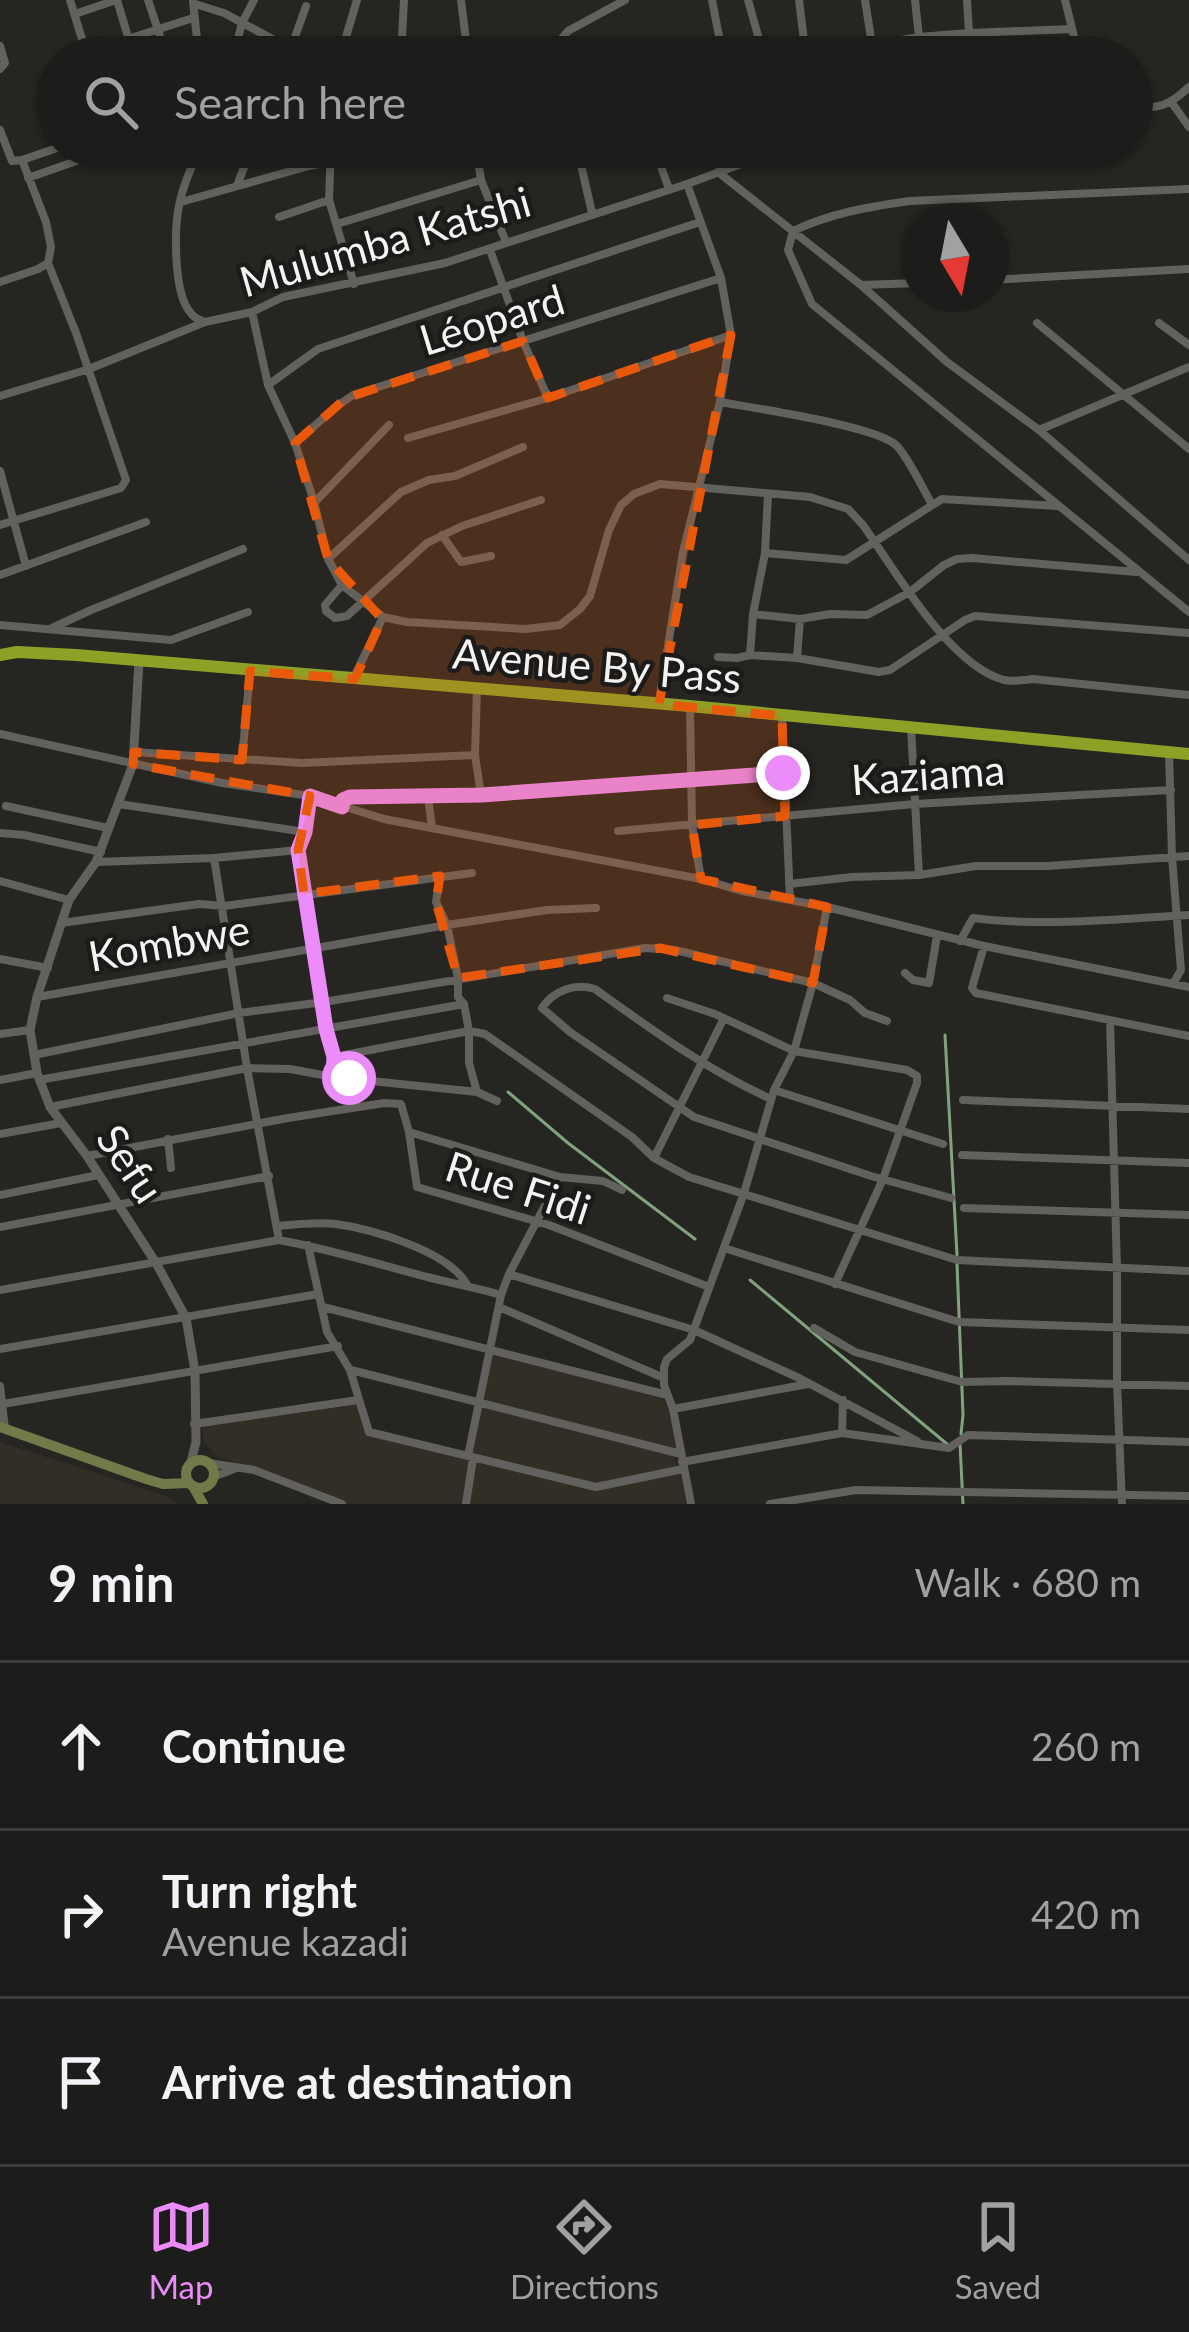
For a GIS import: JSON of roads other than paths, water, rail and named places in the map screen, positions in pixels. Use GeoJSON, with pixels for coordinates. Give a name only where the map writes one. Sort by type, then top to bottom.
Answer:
{"type":"FeatureCollection","features":[{"type":"Feature","properties":{"kind":"highway","name":"Avenue By Pass"},"geometry":{"type":"LineString","coordinates":[[0,652],[690,706],[1189,754]]}},
{"type":"Feature","properties":{"kind":"main road"},"geometry":{"type":"LineString","coordinates":[[3,1428],[163,1484],[199,1473],[206,1504]]}},
{"type":"Feature","properties":{"kind":"street"},"geometry":{"type":"LineString","coordinates":[[70,0],[86,36]]}},
{"type":"Feature","properties":{"kind":"street"},"geometry":{"type":"LineString","coordinates":[[75,14],[117,0],[127,36]]}},
{"type":"Feature","properties":{"kind":"street"},"geometry":{"type":"LineString","coordinates":[[148,0],[160,36]]}},
{"type":"Feature","properties":{"kind":"street"},"geometry":{"type":"LineString","coordinates":[[239,36],[254,0]]}},
{"type":"Feature","properties":{"kind":"street"},"geometry":{"type":"LineString","coordinates":[[346,36],[357,0]]}},
{"type":"Feature","properties":{"kind":"street"},"geometry":{"type":"LineString","coordinates":[[402,36],[404,0]]}},
{"type":"Feature","properties":{"kind":"street"},"geometry":{"type":"LineString","coordinates":[[461,0],[465,36]]}},
{"type":"Feature","properties":{"kind":"street"},"geometry":{"type":"LineString","coordinates":[[564,36],[626,0]]}},
{"type":"Feature","properties":{"kind":"street"},"geometry":{"type":"LineString","coordinates":[[712,0],[719,36]]}},
{"type":"Feature","properties":{"kind":"street"},"geometry":{"type":"LineString","coordinates":[[748,0],[758,36]]}},
{"type":"Feature","properties":{"kind":"street"},"geometry":{"type":"LineString","coordinates":[[799,0],[803,36]]}},
{"type":"Feature","properties":{"kind":"street"},"geometry":{"type":"LineString","coordinates":[[865,0],[871,36]]}},
{"type":"Feature","properties":{"kind":"street"},"geometry":{"type":"LineString","coordinates":[[915,0],[920,36]]}},
{"type":"Feature","properties":{"kind":"street"},"geometry":{"type":"LineString","coordinates":[[967,0],[969,32]]}},
{"type":"Feature","properties":{"kind":"street"},"geometry":{"type":"LineString","coordinates":[[1065,0],[1074,36]]}},
{"type":"Feature","properties":{"kind":"street"},"geometry":{"type":"LineString","coordinates":[[196,36],[194,2],[269,36]]}},
{"type":"Feature","properties":{"kind":"street"},"geometry":{"type":"LineString","coordinates":[[295,36],[306,6]]}},
{"type":"Feature","properties":{"kind":"street"},"geometry":{"type":"LineString","coordinates":[[134,36],[193,18]]}},
{"type":"Feature","properties":{"kind":"street"},"geometry":{"type":"LineString","coordinates":[[930,36],[1072,29]]}},
{"type":"Feature","properties":{"kind":"street"},"geometry":{"type":"LineString","coordinates":[[0,46],[5,63],[0,70]]}},
{"type":"Feature","properties":{"kind":"street"},"geometry":{"type":"LineString","coordinates":[[1153,106],[1172,104],[1189,87]]}},
{"type":"Feature","properties":{"kind":"street"},"geometry":{"type":"LineString","coordinates":[[1172,104],[1189,127]]}},
{"type":"Feature","properties":{"kind":"street"},"geometry":{"type":"LineString","coordinates":[[0,130],[12,161],[36,155]]}},
{"type":"Feature","properties":{"kind":"street"},"geometry":{"type":"LineString","coordinates":[[0,525],[124,486],[126,480],[49,262],[46,222],[22,160]]}},
{"type":"Feature","properties":{"kind":"street"},"geometry":{"type":"LineString","coordinates":[[28,178],[56,168]]}},
{"type":"Feature","properties":{"kind":"street"},"geometry":{"type":"LineString","coordinates":[[192,168],[179,202],[180,283],[192,316],[205,322]]}},
{"type":"Feature","properties":{"kind":"street"},"geometry":{"type":"LineString","coordinates":[[238,185],[244,168]]}},
{"type":"Feature","properties":{"kind":"street"},"geometry":{"type":"LineString","coordinates":[[179,202],[305,168]]}},
{"type":"Feature","properties":{"kind":"street"},"geometry":{"type":"LineString","coordinates":[[329,168],[329,200],[354,284]]}},
{"type":"Feature","properties":{"kind":"street"},"geometry":{"type":"LineString","coordinates":[[480,168],[507,243]]}},
{"type":"Feature","properties":{"kind":"street"},"geometry":{"type":"LineString","coordinates":[[582,168],[592,213]]}},
{"type":"Feature","properties":{"kind":"street"},"geometry":{"type":"LineString","coordinates":[[662,168],[669,189]]}},
{"type":"Feature","properties":{"kind":"street","name":"Mulumba Katshi"},"geometry":{"type":"LineString","coordinates":[[0,396],[88,369],[205,322],[325,287],[490,250],[726,168]]}},
{"type":"Feature","properties":{"kind":"street"},"geometry":{"type":"LineString","coordinates":[[717,171],[861,285],[947,362],[1039,430],[1189,560]]}},
{"type":"Feature","properties":{"kind":"street"},"geometry":{"type":"LineString","coordinates":[[337,224],[482,180]]}},
{"type":"Feature","properties":{"kind":"street"},"geometry":{"type":"LineString","coordinates":[[659,704],[683,552],[720,403],[731,335],[721,278],[687,184]]}},
{"type":"Feature","properties":{"kind":"street"},"geometry":{"type":"LineString","coordinates":[[793,231],[825,216],[909,201],[1189,189]]}},
{"type":"Feature","properties":{"kind":"street"},"geometry":{"type":"LineString","coordinates":[[279,217],[329,200]]}},
{"type":"Feature","properties":{"kind":"street"},"geometry":{"type":"LineString","coordinates":[[268,385],[318,349],[700,222]]}},
{"type":"Feature","properties":{"kind":"street"},"geometry":{"type":"LineString","coordinates":[[793,231],[788,250],[812,304],[1189,612]]}},
{"type":"Feature","properties":{"kind":"street"},"geometry":{"type":"LineString","coordinates":[[490,250],[548,398]]}},
{"type":"Feature","properties":{"kind":"street"},"geometry":{"type":"LineString","coordinates":[[0,282],[49,262]]}},
{"type":"Feature","properties":{"kind":"street"},"geometry":{"type":"LineString","coordinates":[[1009,279],[1189,269]]}},
{"type":"Feature","properties":{"kind":"street","name":"Léopard"},"geometry":{"type":"LineString","coordinates":[[296,443],[346,398],[721,278]]}},
{"type":"Feature","properties":{"kind":"street"},"geometry":{"type":"LineString","coordinates":[[861,285],[901,284]]}},
{"type":"Feature","properties":{"kind":"street"},"geometry":{"type":"LineString","coordinates":[[252,312],[268,385],[296,443],[328,559],[342,585],[383,617],[526,629],[560,626],[590,596],[620,505],[661,484],[701,485],[810,496],[848,509],[943,635],[987,673],[1008,681],[1045,680],[1189,695]]}},
{"type":"Feature","properties":{"kind":"street"},"geometry":{"type":"LineString","coordinates":[[1037,323],[1189,448]]}},
{"type":"Feature","properties":{"kind":"street"},"geometry":{"type":"LineString","coordinates":[[1159,323],[1189,345]]}},
{"type":"Feature","properties":{"kind":"street"},"geometry":{"type":"LineString","coordinates":[[408,438],[548,398],[731,335]]}},
{"type":"Feature","properties":{"kind":"street"},"geometry":{"type":"LineString","coordinates":[[1039,430],[1189,367]]}},
{"type":"Feature","properties":{"kind":"street"},"geometry":{"type":"LineString","coordinates":[[720,403],[804,417],[885,439],[897,447],[932,504]]}},
{"type":"Feature","properties":{"kind":"street"},"geometry":{"type":"LineString","coordinates":[[314,502],[389,425]]}},
{"type":"Feature","properties":{"kind":"street"},"geometry":{"type":"LineString","coordinates":[[328,559],[400,492],[455,476],[523,447]]}},
{"type":"Feature","properties":{"kind":"street"},"geometry":{"type":"LineString","coordinates":[[0,471],[26,566]]}},
{"type":"Feature","properties":{"kind":"street"},"geometry":{"type":"LineString","coordinates":[[750,655],[768,494]]}},
{"type":"Feature","properties":{"kind":"street"},"geometry":{"type":"LineString","coordinates":[[765,553],[846,560],[942,499],[1060,507]]}},
{"type":"Feature","properties":{"kind":"street"},"geometry":{"type":"LineString","coordinates":[[342,585],[327,601],[330,616],[347,616],[414,553],[442,535],[541,500]]}},
{"type":"Feature","properties":{"kind":"street"},"geometry":{"type":"LineString","coordinates":[[0,575],[146,522]]}},
{"type":"Feature","properties":{"kind":"street"},"geometry":{"type":"LineString","coordinates":[[442,535],[461,562],[490,556]]}},
{"type":"Feature","properties":{"kind":"street"},"geometry":{"type":"LineString","coordinates":[[51,629],[243,549]]}},
{"type":"Feature","properties":{"kind":"street"},"geometry":{"type":"LineString","coordinates":[[753,614],[800,619],[867,615],[957,559],[1137,572]]}},
{"type":"Feature","properties":{"kind":"street"},"geometry":{"type":"LineString","coordinates":[[0,625],[171,640],[248,611]]}},
{"type":"Feature","properties":{"kind":"street"},"geometry":{"type":"LineString","coordinates":[[718,657],[797,658],[879,672],[890,670],[975,616],[1189,633]]}},
{"type":"Feature","properties":{"kind":"street"},"geometry":{"type":"LineString","coordinates":[[353,679],[383,617]]}},
{"type":"Feature","properties":{"kind":"street"},"geometry":{"type":"LineString","coordinates":[[797,658],[800,619]]}},
{"type":"Feature","properties":{"kind":"street","name":"Sefu"},"geometry":{"type":"LineString","coordinates":[[139,661],[134,758],[98,857],[69,900],[30,1030],[38,1077],[50,1107],[156,1263],[186,1318],[195,1371],[199,1473]]}},
{"type":"Feature","properties":{"kind":"street"},"geometry":{"type":"LineString","coordinates":[[242,760],[250,670]]}},
{"type":"Feature","properties":{"kind":"street"},"geometry":{"type":"LineString","coordinates":[[477,689],[475,755],[482,795]]}},
{"type":"Feature","properties":{"kind":"street"},"geometry":{"type":"LineString","coordinates":[[690,706],[692,825],[701,879]]}},
{"type":"Feature","properties":{"kind":"street"},"geometry":{"type":"LineString","coordinates":[[782,716],[790,900]]}},
{"type":"Feature","properties":{"kind":"street"},"geometry":{"type":"LineString","coordinates":[[911,727],[919,875]]}},
{"type":"Feature","properties":{"kind":"street"},"geometry":{"type":"LineString","coordinates":[[0,734],[134,758],[222,783],[310,796],[384,819],[701,879],[960,941],[1189,987]]}},
{"type":"Feature","properties":{"kind":"street"},"geometry":{"type":"LineString","coordinates":[[1169,752],[1176,916],[1185,970],[1173,984]]}},
{"type":"Feature","properties":{"kind":"street"},"geometry":{"type":"LineString","coordinates":[[134,758],[302,763],[475,755]]}},
{"type":"Feature","properties":{"kind":"street"},"geometry":{"type":"LineString","coordinates":[[342,807],[350,797],[482,795],[783,773]]}},
{"type":"Feature","properties":{"kind":"street","name":"Kaziama"},"geometry":{"type":"LineString","coordinates":[[618,831],[915,804],[1171,790]]}},
{"type":"Feature","properties":{"kind":"street"},"geometry":{"type":"LineString","coordinates":[[310,796],[298,850],[334,1057],[333,1077]]}},
{"type":"Feature","properties":{"kind":"street"},"geometry":{"type":"LineString","coordinates":[[428,796],[432,827]]}},
{"type":"Feature","properties":{"kind":"street"},"geometry":{"type":"LineString","coordinates":[[119,804],[305,832]]}},
{"type":"Feature","properties":{"kind":"street"},"geometry":{"type":"LineString","coordinates":[[6,806],[108,828]]}},
{"type":"Feature","properties":{"kind":"street"},"geometry":{"type":"LineString","coordinates":[[0,833],[24,835],[98,857],[214,858],[298,850]]}},
{"type":"Feature","properties":{"kind":"street"},"geometry":{"type":"LineString","coordinates":[[789,884],[976,866],[1189,856]]}},
{"type":"Feature","properties":{"kind":"street"},"geometry":{"type":"LineString","coordinates":[[214,858],[279,1240]]}},
{"type":"Feature","properties":{"kind":"street"},"geometry":{"type":"LineString","coordinates":[[61,923],[472,873]]}},
{"type":"Feature","properties":{"kind":"street"},"geometry":{"type":"LineString","coordinates":[[440,876],[436,902],[447,925],[458,997],[470,1031],[469,1063],[477,1092]]}},
{"type":"Feature","properties":{"kind":"street"},"geometry":{"type":"LineString","coordinates":[[0,881],[69,900]]}},
{"type":"Feature","properties":{"kind":"street"},"geometry":{"type":"LineString","coordinates":[[691,1504],[664,1378],[668,1358],[685,1347],[694,1330],[744,1193],[772,1094],[794,1051],[827,907]]}},
{"type":"Feature","properties":{"kind":"street","name":"Kombwe"},"geometry":{"type":"LineString","coordinates":[[37,997],[447,925],[596,908]]}},
{"type":"Feature","properties":{"kind":"street"},"geometry":{"type":"LineString","coordinates":[[960,941],[973,918],[996,923],[1189,915]]}},
{"type":"Feature","properties":{"kind":"street"},"geometry":{"type":"LineString","coordinates":[[905,973],[929,983],[937,935]]}},
{"type":"Feature","properties":{"kind":"street"},"geometry":{"type":"LineString","coordinates":[[984,946],[972,988],[976,993],[1189,1036]]}},
{"type":"Feature","properties":{"kind":"street"},"geometry":{"type":"LineString","coordinates":[[34,1054],[239,1012],[660,948],[813,983],[887,1021]]}},
{"type":"Feature","properties":{"kind":"street"},"geometry":{"type":"LineString","coordinates":[[0,958],[48,968]]}},
{"type":"Feature","properties":{"kind":"street"},"geometry":{"type":"LineString","coordinates":[[943,1144],[730,1081],[595,989],[568,988],[552,996],[542,1010],[694,1118],[951,1198]]}},
{"type":"Feature","properties":{"kind":"street"},"geometry":{"type":"LineString","coordinates":[[667,998],[794,1051],[914,1073],[917,1083],[884,1179],[835,1284]]}},
{"type":"Feature","properties":{"kind":"street"},"geometry":{"type":"LineString","coordinates":[[0,1080],[464,1004]]}},
{"type":"Feature","properties":{"kind":"street"},"geometry":{"type":"LineString","coordinates":[[654,1158],[724,1018]]}},
{"type":"Feature","properties":{"kind":"street"},"geometry":{"type":"LineString","coordinates":[[1110,1020],[1122,1500]]}},
{"type":"Feature","properties":{"kind":"street"},"geometry":{"type":"LineString","coordinates":[[0,1034],[30,1030]]}},
{"type":"Feature","properties":{"kind":"street"},"geometry":{"type":"LineString","coordinates":[[334,1057],[470,1031],[492,1036],[654,1158],[689,1178],[957,1260],[1189,1271]]}},
{"type":"Feature","properties":{"kind":"street"},"geometry":{"type":"LineString","coordinates":[[50,1107],[247,1068],[477,1092],[496,1101]]}},
{"type":"Feature","properties":{"kind":"street"},"geometry":{"type":"LineString","coordinates":[[87,1156],[384,1102],[401,1104],[412,1086]]}},
{"type":"Feature","properties":{"kind":"street"},"geometry":{"type":"LineString","coordinates":[[963,1100],[1189,1108]]}},
{"type":"Feature","properties":{"kind":"street","name":"Rue Fidi"},"geometry":{"type":"LineString","coordinates":[[401,1104],[417,1187],[536,1222],[709,1288]]}},
{"type":"Feature","properties":{"kind":"street"},"geometry":{"type":"LineString","coordinates":[[0,1135],[61,1123]]}},
{"type":"Feature","properties":{"kind":"street"},"geometry":{"type":"LineString","coordinates":[[410,1132],[560,1177],[600,1180],[622,1190]]}},
{"type":"Feature","properties":{"kind":"street"},"geometry":{"type":"LineString","coordinates":[[168,1139],[172,1168]]}},
{"type":"Feature","properties":{"kind":"street"},"geometry":{"type":"LineString","coordinates":[[962,1156],[1189,1163]]}},
{"type":"Feature","properties":{"kind":"street"},"geometry":{"type":"LineString","coordinates":[[0,1195],[98,1175]]}},
{"type":"Feature","properties":{"kind":"street"},"geometry":{"type":"LineString","coordinates":[[0,1227],[269,1176]]}},
{"type":"Feature","properties":{"kind":"street"},"geometry":{"type":"LineString","coordinates":[[466,1504],[478,1402],[501,1295],[560,1177]]}},
{"type":"Feature","properties":{"kind":"street"},"geometry":{"type":"LineString","coordinates":[[964,1208],[1189,1215]]}},
{"type":"Feature","properties":{"kind":"street"},"geometry":{"type":"LineString","coordinates":[[278,1226],[318,1223],[368,1230],[433,1255],[462,1275],[467,1284]]}},
{"type":"Feature","properties":{"kind":"street"},"geometry":{"type":"LineString","coordinates":[[0,1290],[279,1240],[501,1295]]}},
{"type":"Feature","properties":{"kind":"street"},"geometry":{"type":"LineString","coordinates":[[308,1245],[327,1332],[350,1370],[369,1432],[596,1487],[682,1462],[842,1433],[949,1448],[968,1435],[1189,1442]]}},
{"type":"Feature","properties":{"kind":"street"},"geometry":{"type":"LineString","coordinates":[[724,1248],[959,1322],[1189,1330]]}},
{"type":"Feature","properties":{"kind":"street"},"geometry":{"type":"LineString","coordinates":[[509,1274],[694,1330],[843,1400],[923,1444]]}},
{"type":"Feature","properties":{"kind":"street"},"geometry":{"type":"LineString","coordinates":[[0,1349],[318,1294]]}},
{"type":"Feature","properties":{"kind":"street"},"geometry":{"type":"LineString","coordinates":[[323,1307],[667,1396]]}},
{"type":"Feature","properties":{"kind":"street"},"geometry":{"type":"LineString","coordinates":[[500,1307],[664,1378]]}},
{"type":"Feature","properties":{"kind":"street"},"geometry":{"type":"LineString","coordinates":[[814,1328],[855,1352],[962,1382],[1189,1386]]}},
{"type":"Feature","properties":{"kind":"street"},"geometry":{"type":"LineString","coordinates":[[3,1404],[338,1346]]}},
{"type":"Feature","properties":{"kind":"street"},"geometry":{"type":"LineString","coordinates":[[350,1370],[682,1462]]}},
{"type":"Feature","properties":{"kind":"street"},"geometry":{"type":"LineString","coordinates":[[673,1409],[809,1384]]}},
{"type":"Feature","properties":{"kind":"street"},"geometry":{"type":"LineString","coordinates":[[0,1386],[3,1428]]}},
{"type":"Feature","properties":{"kind":"street"},"geometry":{"type":"LineString","coordinates":[[194,1424],[358,1400]]}},
{"type":"Feature","properties":{"kind":"street"},"geometry":{"type":"LineString","coordinates":[[842,1433],[843,1400]]}},
{"type":"Feature","properties":{"kind":"street"},"geometry":{"type":"LineString","coordinates":[[199,1473],[254,1470],[342,1504]]}},
{"type":"Feature","properties":{"kind":"street"},"geometry":{"type":"LineString","coordinates":[[770,1504],[856,1490],[1122,1500],[1189,1496]]}},
{"type":"Feature","properties":{"kind":"waterway"},"geometry":{"type":"LineString","coordinates":[[945,1035],[957,1255]]}},
{"type":"Feature","properties":{"kind":"waterway"},"geometry":{"type":"LineString","coordinates":[[508,1092],[695,1239]]}},
{"type":"Feature","properties":{"kind":"waterway"},"geometry":{"type":"LineString","coordinates":[[957,1264],[961,1434]]}},
{"type":"Feature","properties":{"kind":"waterway"},"geometry":{"type":"LineString","coordinates":[[750,1280],[947,1444]]}},
{"type":"Feature","properties":{"kind":"waterway"},"geometry":{"type":"LineString","coordinates":[[960,1444],[963,1504]]}}]}
